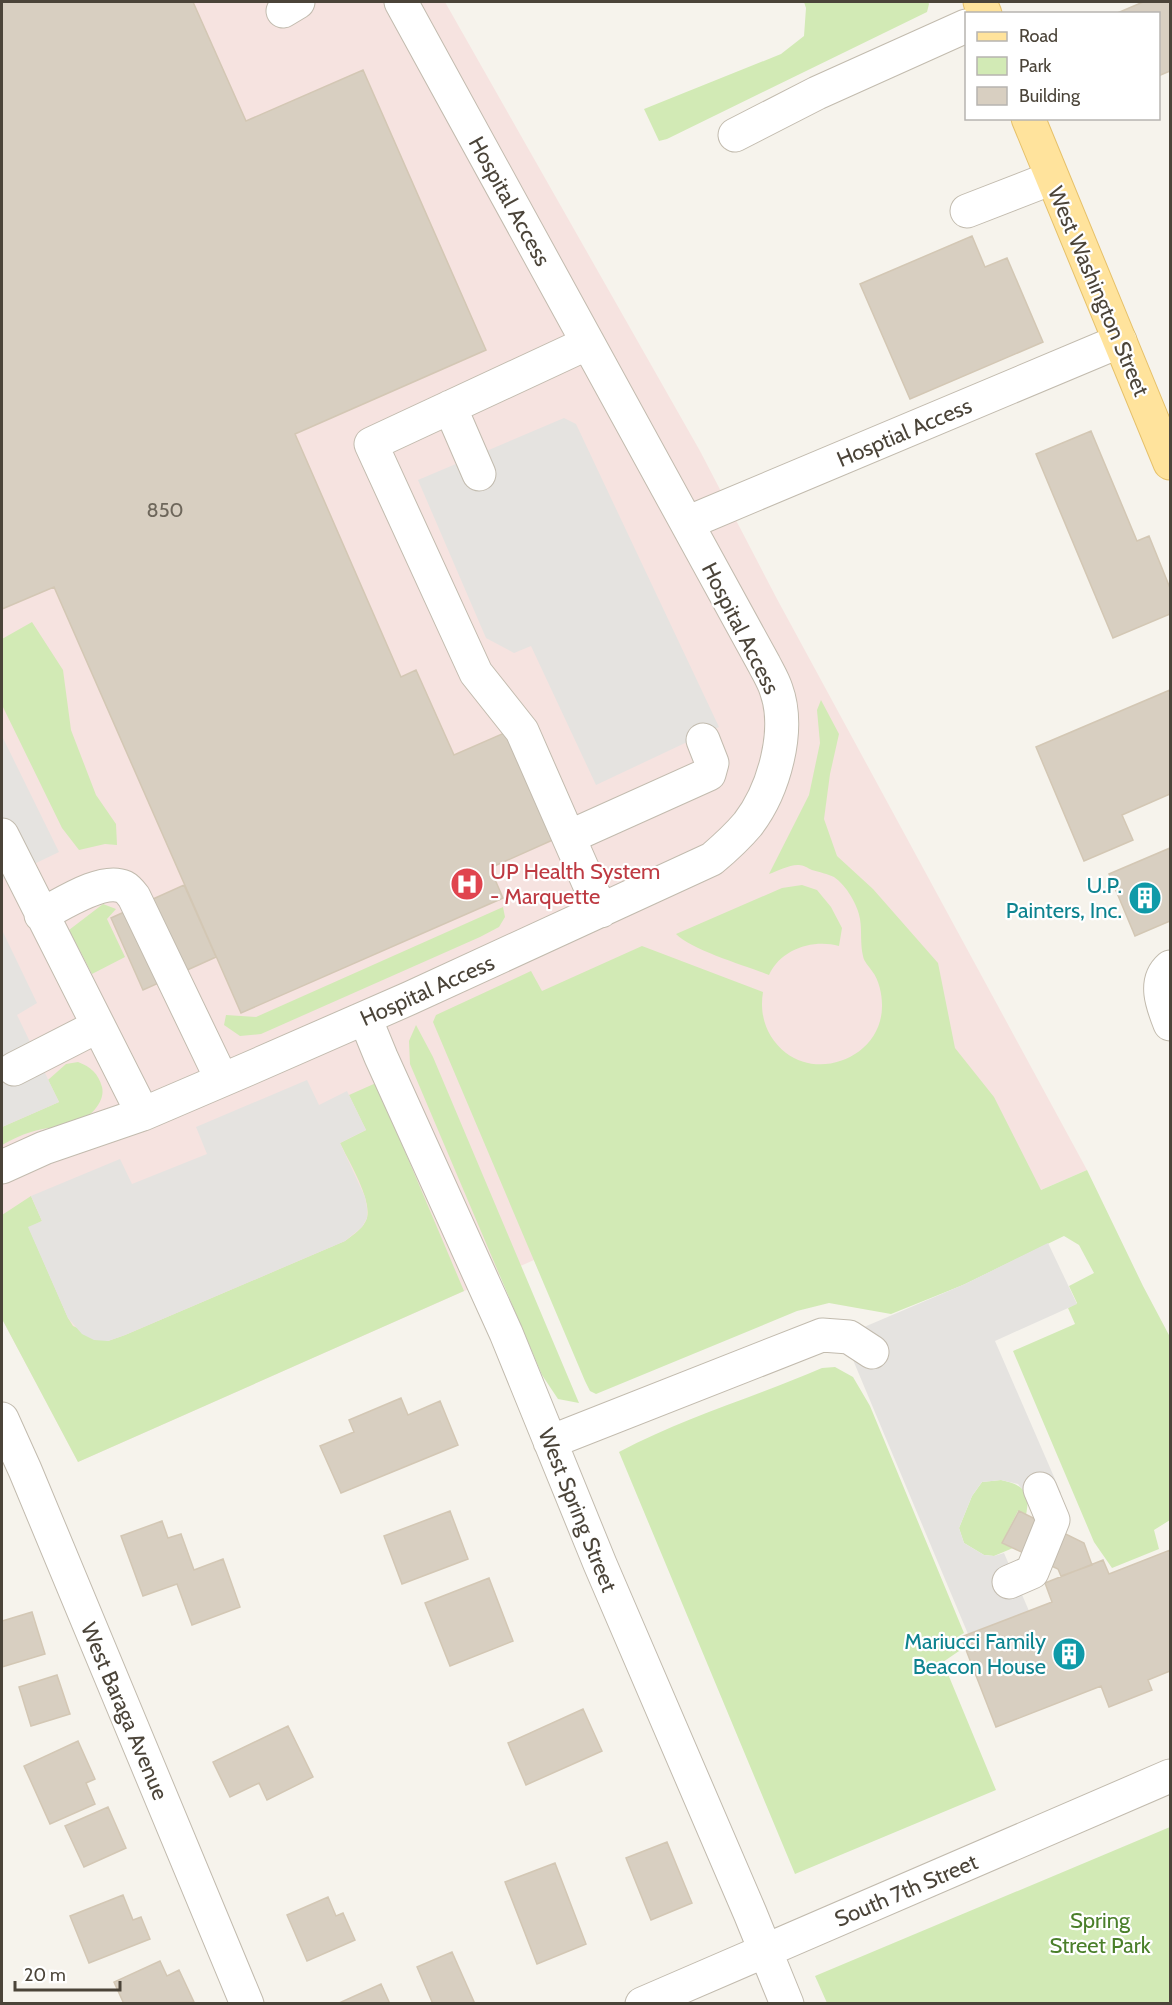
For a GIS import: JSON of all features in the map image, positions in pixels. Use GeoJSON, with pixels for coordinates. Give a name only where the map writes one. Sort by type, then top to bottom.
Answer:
{"type":"FeatureCollection","features":[{"type":"Feature","properties":{"kind":"main road","name":"West Washington Street"},"geometry":{"type":"LineString","coordinates":[[1029,120],[1170,463]]}},
{"type":"Feature","properties":{"kind":"street","name":"Hospital Access"},"geometry":{"type":"LineString","coordinates":[[2,1167],[44,1148],[143,1114],[365,1018],[711,859],[731,843],[749,822],[774,772],[780,748],[781,717],[777,690],[765,664],[401,2]]}},
{"type":"Feature","properties":{"kind":"street"},"geometry":{"type":"LineString","coordinates":[[735,135],[817,93],[965,26]]}},
{"type":"Feature","properties":{"kind":"street"},"geometry":{"type":"LineString","coordinates":[[967,211],[1052,178]]}},
{"type":"Feature","properties":{"kind":"street","name":"Hosptial Access"},"geometry":{"type":"LineString","coordinates":[[687,523],[1120,341]]}},
{"type":"Feature","properties":{"kind":"street"},"geometry":{"type":"LineString","coordinates":[[588,343],[371,444],[476,673],[522,732],[601,911]]}},
{"type":"Feature","properties":{"kind":"street"},"geometry":{"type":"LineString","coordinates":[[450,408],[479,474]]}},
{"type":"Feature","properties":{"kind":"street"},"geometry":{"type":"LineString","coordinates":[[569,837],[709,774],[712,764],[703,740]]}},
{"type":"Feature","properties":{"kind":"street"},"geometry":{"type":"LineString","coordinates":[[2,835],[143,1114]]}},
{"type":"Feature","properties":{"kind":"street"},"geometry":{"type":"LineString","coordinates":[[41,915],[94,888],[110,884],[125,887],[134,897],[222,1080]]}},
{"type":"Feature","properties":{"kind":"street"},"geometry":{"type":"LineString","coordinates":[[1170,967],[1161,982],[1164,1007],[1170,1024]]}},
{"type":"Feature","properties":{"kind":"street","name":"West Spring Street"},"geometry":{"type":"LineString","coordinates":[[365,1018],[506,1334],[604,1575],[766,1950],[787,2004]]}},
{"type":"Feature","properties":{"kind":"street"},"geometry":{"type":"LineString","coordinates":[[15,1069],[98,1026]]}},
{"type":"Feature","properties":{"kind":"street"},"geometry":{"type":"LineString","coordinates":[[550,1442],[822,1335],[849,1337],[872,1352]]}},
{"type":"Feature","properties":{"kind":"street","name":"West Baraga Avenue"},"geometry":{"type":"LineString","coordinates":[[2,1419],[247,2004]]}},
{"type":"Feature","properties":{"kind":"street"},"geometry":{"type":"LineString","coordinates":[[1009,1582],[1032,1572],[1053,1520],[1040,1489]]}},
{"type":"Feature","properties":{"kind":"street","name":"South 7th Street"},"geometry":{"type":"LineString","coordinates":[[642,2004],[1170,1776]]}},
{"type":"Feature","properties":{"kind":"shaded area","name":"UP Health System - Marquette"},"geometry":{"type":"Polygon","coordinates":[[[2,2],[445,2],[700,451],[777,599],[1087,1170],[590,1386],[534,1260],[78,1462],[2,1319],[2,2]]]}},
{"type":"Feature","properties":{"kind":"shaded area"},"geometry":{"type":"Polygon","coordinates":[[[564,418],[576,424],[719,727],[596,785],[531,646],[514,653],[486,638],[418,480],[564,418]]]}},
{"type":"Feature","properties":{"kind":"shaded area"},"geometry":{"type":"Polygon","coordinates":[[[2,736],[59,852],[3,879],[2,875],[2,736]]]}},
{"type":"Feature","properties":{"kind":"shaded area"},"geometry":{"type":"Polygon","coordinates":[[[2,930],[37,1003],[17,1015],[59,1102],[2,1127],[2,930]]]}},
{"type":"Feature","properties":{"kind":"shaded area"},"geometry":{"type":"Polygon","coordinates":[[[307,1080],[319,1105],[347,1091],[366,1130],[340,1143],[365,1197],[367,1218],[362,1227],[345,1241],[125,1335],[108,1341],[94,1340],[82,1334],[68,1318],[28,1227],[42,1221],[31,1196],[120,1159],[132,1184],[207,1154],[196,1127],[307,1080]]]}},
{"type":"Feature","properties":{"kind":"shaded area"},"geometry":{"type":"Polygon","coordinates":[[[1048,1243],[1077,1304],[995,1341],[1061,1493],[1028,1506],[1027,1495],[1018,1484],[1001,1480],[982,1482],[972,1496],[959,1528],[964,1543],[984,1555],[994,1556],[1004,1553],[1029,1611],[968,1634],[843,1336],[965,1284],[1048,1243]]]}},
{"type":"Feature","properties":{"kind":"green space"},"geometry":{"type":"Polygon","coordinates":[[[804,2],[928,2],[929,4],[927,12],[659,141],[644,109],[781,54],[804,36],[806,8],[804,2]]]}},
{"type":"Feature","properties":{"kind":"green space"},"geometry":{"type":"Polygon","coordinates":[[[32,622],[63,670],[71,730],[96,795],[116,824],[117,845],[105,844],[79,850],[62,828],[2,705],[2,639],[32,622]]]}},
{"type":"Feature","properties":{"kind":"green space"},"geometry":{"type":"Polygon","coordinates":[[[821,700],[839,734],[830,774],[824,819],[837,856],[873,889],[938,963],[955,1048],[994,1097],[1041,1190],[1087,1170],[1170,1337],[1170,1520],[1154,1530],[1159,1549],[1112,1568],[1094,1542],[1013,1351],[1075,1324],[1068,1308],[1077,1303],[1069,1286],[1094,1273],[1079,1245],[1064,1236],[963,1285],[891,1314],[829,1303],[797,1311],[596,1394],[590,1391],[585,1381],[433,1022],[436,1015],[531,971],[542,991],[642,946],[763,992],[762,1010],[769,1033],[779,1047],[801,1061],[817,1064],[833,1063],[848,1058],[862,1049],[873,1037],[880,1022],[882,1001],[877,979],[865,962],[860,919],[854,902],[843,885],[834,877],[802,866],[796,865],[769,874],[809,795],[820,743],[817,710],[821,700]]]}},
{"type":"Feature","properties":{"kind":"green space"},"geometry":{"type":"Polygon","coordinates":[[[802,885],[817,890],[831,907],[842,928],[839,946],[819,944],[799,948],[781,959],[769,975],[706,952],[676,934],[782,888],[802,885]]]}},
{"type":"Feature","properties":{"kind":"green space"},"geometry":{"type":"Polygon","coordinates":[[[103,904],[116,909],[107,919],[125,957],[92,974],[69,930],[103,904]]]}},
{"type":"Feature","properties":{"kind":"green space"},"geometry":{"type":"Polygon","coordinates":[[[503,907],[505,917],[499,927],[480,937],[261,1034],[240,1036],[224,1025],[226,1015],[256,1017],[503,907]]]}},
{"type":"Feature","properties":{"kind":"green space"},"geometry":{"type":"Polygon","coordinates":[[[416,1025],[433,1057],[579,1403],[558,1399],[542,1375],[410,1064],[409,1041],[416,1025]]]}},
{"type":"Feature","properties":{"kind":"green space"},"geometry":{"type":"Polygon","coordinates":[[[78,1062],[93,1071],[102,1087],[101,1099],[94,1110],[84,1119],[73,1124],[36,1130],[2,1145],[2,1127],[59,1102],[48,1080],[66,1064],[78,1062]]]}},
{"type":"Feature","properties":{"kind":"green space"},"geometry":{"type":"Polygon","coordinates":[[[376,1083],[464,1291],[78,1462],[2,1319],[2,1215],[31,1196],[42,1221],[29,1228],[73,1326],[108,1341],[125,1335],[345,1241],[361,1228],[367,1218],[366,1201],[340,1143],[366,1130],[349,1095],[376,1083]]]}},
{"type":"Feature","properties":{"kind":"green space"},"geometry":{"type":"Polygon","coordinates":[[[835,1367],[853,1377],[870,1406],[964,1633],[959,1636],[962,1649],[943,1662],[996,1790],[795,1874],[619,1452],[694,1418],[822,1368],[835,1367]]]}},
{"type":"Feature","properties":{"kind":"green space"},"geometry":{"type":"Polygon","coordinates":[[[1001,1480],[1015,1484],[1024,1490],[1027,1500],[1026,1515],[1018,1511],[1002,1543],[1013,1548],[994,1556],[984,1555],[964,1543],[959,1528],[972,1496],[982,1482],[1001,1480]]]}},
{"type":"Feature","properties":{"kind":"green space","name":"Spring Street Park"},"geometry":{"type":"Polygon","coordinates":[[[1170,1827],[1170,2003],[827,2003],[815,1976],[1170,1827]]]}},
{"type":"Feature","properties":{"kind":"building"},"geometry":{"type":"Polygon","coordinates":[[[2,2],[193,2],[246,121],[363,70],[486,350],[295,434],[401,677],[416,670],[454,755],[518,727],[566,834],[490,868],[503,898],[241,1013],[54,587],[2,609],[2,2]]]}},
{"type":"Feature","properties":{"kind":"building"},"geometry":{"type":"Polygon","coordinates":[[[1143,2],[1170,2],[1170,71],[1160,75],[1160,12],[1120,12],[1143,2]]]}},
{"type":"Feature","properties":{"kind":"building"},"geometry":{"type":"Polygon","coordinates":[[[972,236],[985,267],[1007,258],[1043,342],[910,399],[860,284],[972,236]]]}},
{"type":"Feature","properties":{"kind":"building"},"geometry":{"type":"Polygon","coordinates":[[[1091,431],[1137,541],[1149,536],[1170,588],[1170,614],[1113,638],[1036,454],[1091,431]]]}},
{"type":"Feature","properties":{"kind":"building"},"geometry":{"type":"Polygon","coordinates":[[[1170,690],[1170,794],[1122,815],[1133,840],[1084,861],[1036,747],[1170,690]]]}},
{"type":"Feature","properties":{"kind":"building","name":"U.P. Painters, Inc."},"geometry":{"type":"Polygon","coordinates":[[[1170,848],[1170,921],[1135,936],[1109,874],[1170,848]]]}},
{"type":"Feature","properties":{"kind":"building"},"geometry":{"type":"Polygon","coordinates":[[[184,885],[216,957],[143,990],[111,918],[184,885]]]}},
{"type":"Feature","properties":{"kind":"building"},"geometry":{"type":"Polygon","coordinates":[[[401,1398],[408,1415],[440,1401],[458,1445],[341,1493],[320,1446],[354,1432],[349,1420],[401,1398]]]}},
{"type":"Feature","properties":{"kind":"building"},"geometry":{"type":"Polygon","coordinates":[[[450,1511],[468,1559],[402,1584],[384,1536],[450,1511]]]}},
{"type":"Feature","properties":{"kind":"building"},"geometry":{"type":"Polygon","coordinates":[[[1019,1511],[1084,1543],[1092,1565],[1061,1576],[1058,1569],[1002,1543],[1019,1511]]]}},
{"type":"Feature","properties":{"kind":"building"},"geometry":{"type":"Polygon","coordinates":[[[162,1521],[168,1538],[181,1534],[194,1570],[223,1559],[240,1607],[192,1625],[177,1584],[143,1596],[121,1536],[162,1521]]]}},
{"type":"Feature","properties":{"kind":"building","name":"Mariucci Family Beacon House"},"geometry":{"type":"Polygon","coordinates":[[[1170,1550],[1170,1671],[1148,1680],[1152,1690],[1109,1707],[1101,1686],[996,1727],[961,1637],[1052,1602],[1045,1583],[1103,1560],[1109,1574],[1170,1550]]]}},
{"type":"Feature","properties":{"kind":"building"},"geometry":{"type":"Polygon","coordinates":[[[489,1578],[513,1641],[450,1666],[425,1603],[489,1578]]]}},
{"type":"Feature","properties":{"kind":"building"},"geometry":{"type":"Polygon","coordinates":[[[32,1612],[45,1654],[2,1667],[2,1621],[32,1612]]]}},
{"type":"Feature","properties":{"kind":"building"},"geometry":{"type":"Polygon","coordinates":[[[57,1675],[70,1714],[31,1726],[19,1687],[57,1675]]]}},
{"type":"Feature","properties":{"kind":"building"},"geometry":{"type":"Polygon","coordinates":[[[583,1709],[602,1751],[526,1785],[508,1743],[583,1709]]]}},
{"type":"Feature","properties":{"kind":"building"},"geometry":{"type":"Polygon","coordinates":[[[288,1726],[313,1777],[267,1800],[259,1783],[230,1797],[213,1762],[288,1726]]]}},
{"type":"Feature","properties":{"kind":"building"},"geometry":{"type":"Polygon","coordinates":[[[78,1741],[95,1779],[86,1783],[95,1804],[50,1824],[24,1766],[78,1741]]]}},
{"type":"Feature","properties":{"kind":"building"},"geometry":{"type":"Polygon","coordinates":[[[108,1807],[126,1848],[84,1867],[65,1826],[108,1807]]]}},
{"type":"Feature","properties":{"kind":"building"},"geometry":{"type":"Polygon","coordinates":[[[667,1842],[692,1903],[651,1920],[626,1858],[667,1842]]]}},
{"type":"Feature","properties":{"kind":"building"},"geometry":{"type":"Polygon","coordinates":[[[555,1863],[586,1944],[537,1964],[505,1882],[555,1863]]]}},
{"type":"Feature","properties":{"kind":"building"},"geometry":{"type":"Polygon","coordinates":[[[123,1895],[133,1920],[141,1917],[150,1939],[89,1963],[70,1916],[123,1895]]]}},
{"type":"Feature","properties":{"kind":"building"},"geometry":{"type":"Polygon","coordinates":[[[328,1897],[336,1916],[343,1913],[355,1940],[307,1961],[287,1915],[328,1897]]]}},
{"type":"Feature","properties":{"kind":"building"},"geometry":{"type":"Polygon","coordinates":[[[452,1952],[475,2004],[433,2004],[417,1967],[452,1952]]]}},
{"type":"Feature","properties":{"kind":"building"},"geometry":{"type":"Polygon","coordinates":[[[160,1961],[167,1976],[179,1970],[194,2002],[124,2004],[114,1982],[160,1961]]]}},
{"type":"Feature","properties":{"kind":"building"},"geometry":{"type":"Polygon","coordinates":[[[381,1984],[390,2004],[337,2004],[381,1984]]]}},
{"type":"Feature","properties":{"kind":"place","name":"UP Health System - Marquette"},"geometry":{"type":"Point","coordinates":[467,884]}},
{"type":"Feature","properties":{"kind":"place","name":"U.P. Painters, Inc."},"geometry":{"type":"Point","coordinates":[1145,898]}},
{"type":"Feature","properties":{"kind":"place","name":"Mariucci Family Beacon House"},"geometry":{"type":"Point","coordinates":[1069,1654]}}]}
